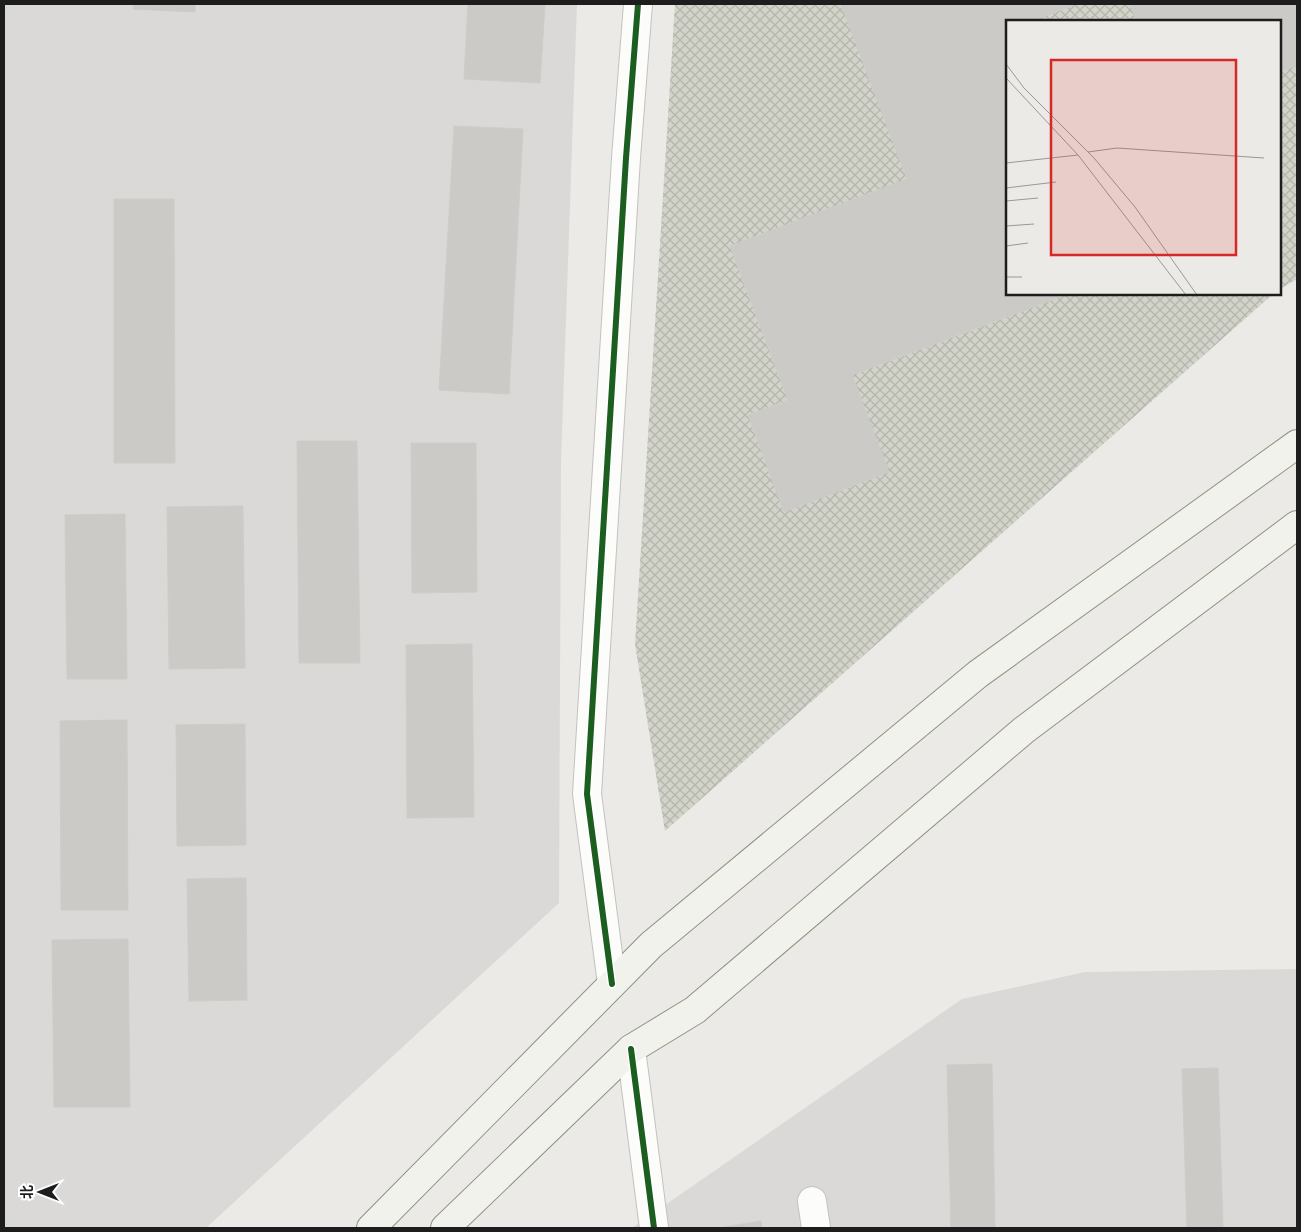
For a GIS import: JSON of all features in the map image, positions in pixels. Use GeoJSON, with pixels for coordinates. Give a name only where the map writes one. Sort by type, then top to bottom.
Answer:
{"type":"FeatureCollection","features":[{"type":"Feature","properties":{"kind":"main road"},"geometry":{"type":"LineString","coordinates":[[371,1228],[651,945],[978,674],[1297,444]]}},
{"type":"Feature","properties":{"kind":"main road"},"geometry":{"type":"LineString","coordinates":[[446,1228],[631,1049],[695,1010],[1024,730],[1297,525]]}},
{"type":"Feature","properties":{"kind":"street"},"geometry":{"type":"LineString","coordinates":[[612,984],[587,794],[626,158],[638,4]]}},
{"type":"Feature","properties":{"kind":"street"},"geometry":{"type":"LineString","coordinates":[[631,1049],[654,1228]]}},
{"type":"Feature","properties":{"kind":"street"},"geometry":{"type":"LineString","coordinates":[[812,1201],[816,1228]]}},
{"type":"Feature","properties":{"kind":"shaded area"},"geometry":{"type":"Polygon","coordinates":[[[4,4],[577,4],[561,462],[559,903],[206,1228],[4,1228],[4,4]]]}},
{"type":"Feature","properties":{"kind":"shaded area"},"geometry":{"type":"Polygon","coordinates":[[[675,4],[1297,4],[1297,279],[1281,288],[1281,20],[1006,20],[1006,295],[1272,295],[665,831],[635,644],[675,4]]]}},
{"type":"Feature","properties":{"kind":"shaded area"},"geometry":{"type":"Polygon","coordinates":[[[1297,969],[1297,1228],[632,1228],[962,999],[1085,972],[1297,969]]]}},
{"type":"Feature","properties":{"kind":"building"},"geometry":{"type":"Polygon","coordinates":[[[134,4],[195,4],[195,12],[133,9],[134,4]]]}},
{"type":"Feature","properties":{"kind":"building"},"geometry":{"type":"Polygon","coordinates":[[[468,4],[545,4],[540,83],[464,79],[468,4]]]}},
{"type":"Feature","properties":{"kind":"building"},"geometry":{"type":"Polygon","coordinates":[[[841,4],[1077,4],[1035,20],[1006,20],[1006,295],[1065,295],[852,375],[889,472],[784,512],[748,415],[788,400],[730,246],[907,179],[841,4]]]}},
{"type":"Feature","properties":{"kind":"building"},"geometry":{"type":"Polygon","coordinates":[[[1130,4],[1297,4],[1297,65],[1281,72],[1281,20],[1137,20],[1130,4]]]}},
{"type":"Feature","properties":{"kind":"building"},"geometry":{"type":"Polygon","coordinates":[[[454,126],[523,129],[509,394],[439,390],[454,126]]]}},
{"type":"Feature","properties":{"kind":"building"},"geometry":{"type":"Polygon","coordinates":[[[114,199],[174,199],[175,463],[114,463],[114,199]]]}},
{"type":"Feature","properties":{"kind":"building"},"geometry":{"type":"Polygon","coordinates":[[[297,441],[357,441],[360,663],[299,663],[297,441]]]}},
{"type":"Feature","properties":{"kind":"building"},"geometry":{"type":"Polygon","coordinates":[[[411,443],[476,443],[477,592],[412,593],[411,443]]]}},
{"type":"Feature","properties":{"kind":"building"},"geometry":{"type":"Polygon","coordinates":[[[243,506],[245,668],[169,669],[167,507],[243,506]]]}},
{"type":"Feature","properties":{"kind":"building"},"geometry":{"type":"Polygon","coordinates":[[[125,514],[127,679],[67,679],[65,515],[125,514]]]}},
{"type":"Feature","properties":{"kind":"building"},"geometry":{"type":"Polygon","coordinates":[[[472,644],[474,817],[407,818],[406,645],[472,644]]]}},
{"type":"Feature","properties":{"kind":"building"},"geometry":{"type":"Polygon","coordinates":[[[127,720],[128,910],[61,910],[60,721],[127,720]]]}},
{"type":"Feature","properties":{"kind":"building"},"geometry":{"type":"Polygon","coordinates":[[[245,724],[246,845],[177,846],[176,725],[245,724]]]}},
{"type":"Feature","properties":{"kind":"building"},"geometry":{"type":"Polygon","coordinates":[[[246,878],[247,1000],[189,1001],[187,879],[246,878]]]}},
{"type":"Feature","properties":{"kind":"building"},"geometry":{"type":"Polygon","coordinates":[[[128,939],[130,1107],[54,1107],[52,940],[128,939]]]}},
{"type":"Feature","properties":{"kind":"building"},"geometry":{"type":"Polygon","coordinates":[[[992,1064],[995,1228],[951,1228],[947,1065],[992,1064]]]}},
{"type":"Feature","properties":{"kind":"building"},"geometry":{"type":"Polygon","coordinates":[[[1218,1068],[1223,1228],[1187,1228],[1182,1069],[1218,1068]]]}},
{"type":"Feature","properties":{"kind":"building"},"geometry":{"type":"Polygon","coordinates":[[[761,1221],[762,1228],[719,1228],[761,1221]]]}},
{"type":"Feature","properties":{"kind":"cycle path"},"geometry":{"type":"LineString","coordinates":[[612,984],[587,794],[626,158],[638,4]]}},
{"type":"Feature","properties":{"kind":"cycle path"},"geometry":{"type":"LineString","coordinates":[[631,1049],[654,1228]]}}]}
